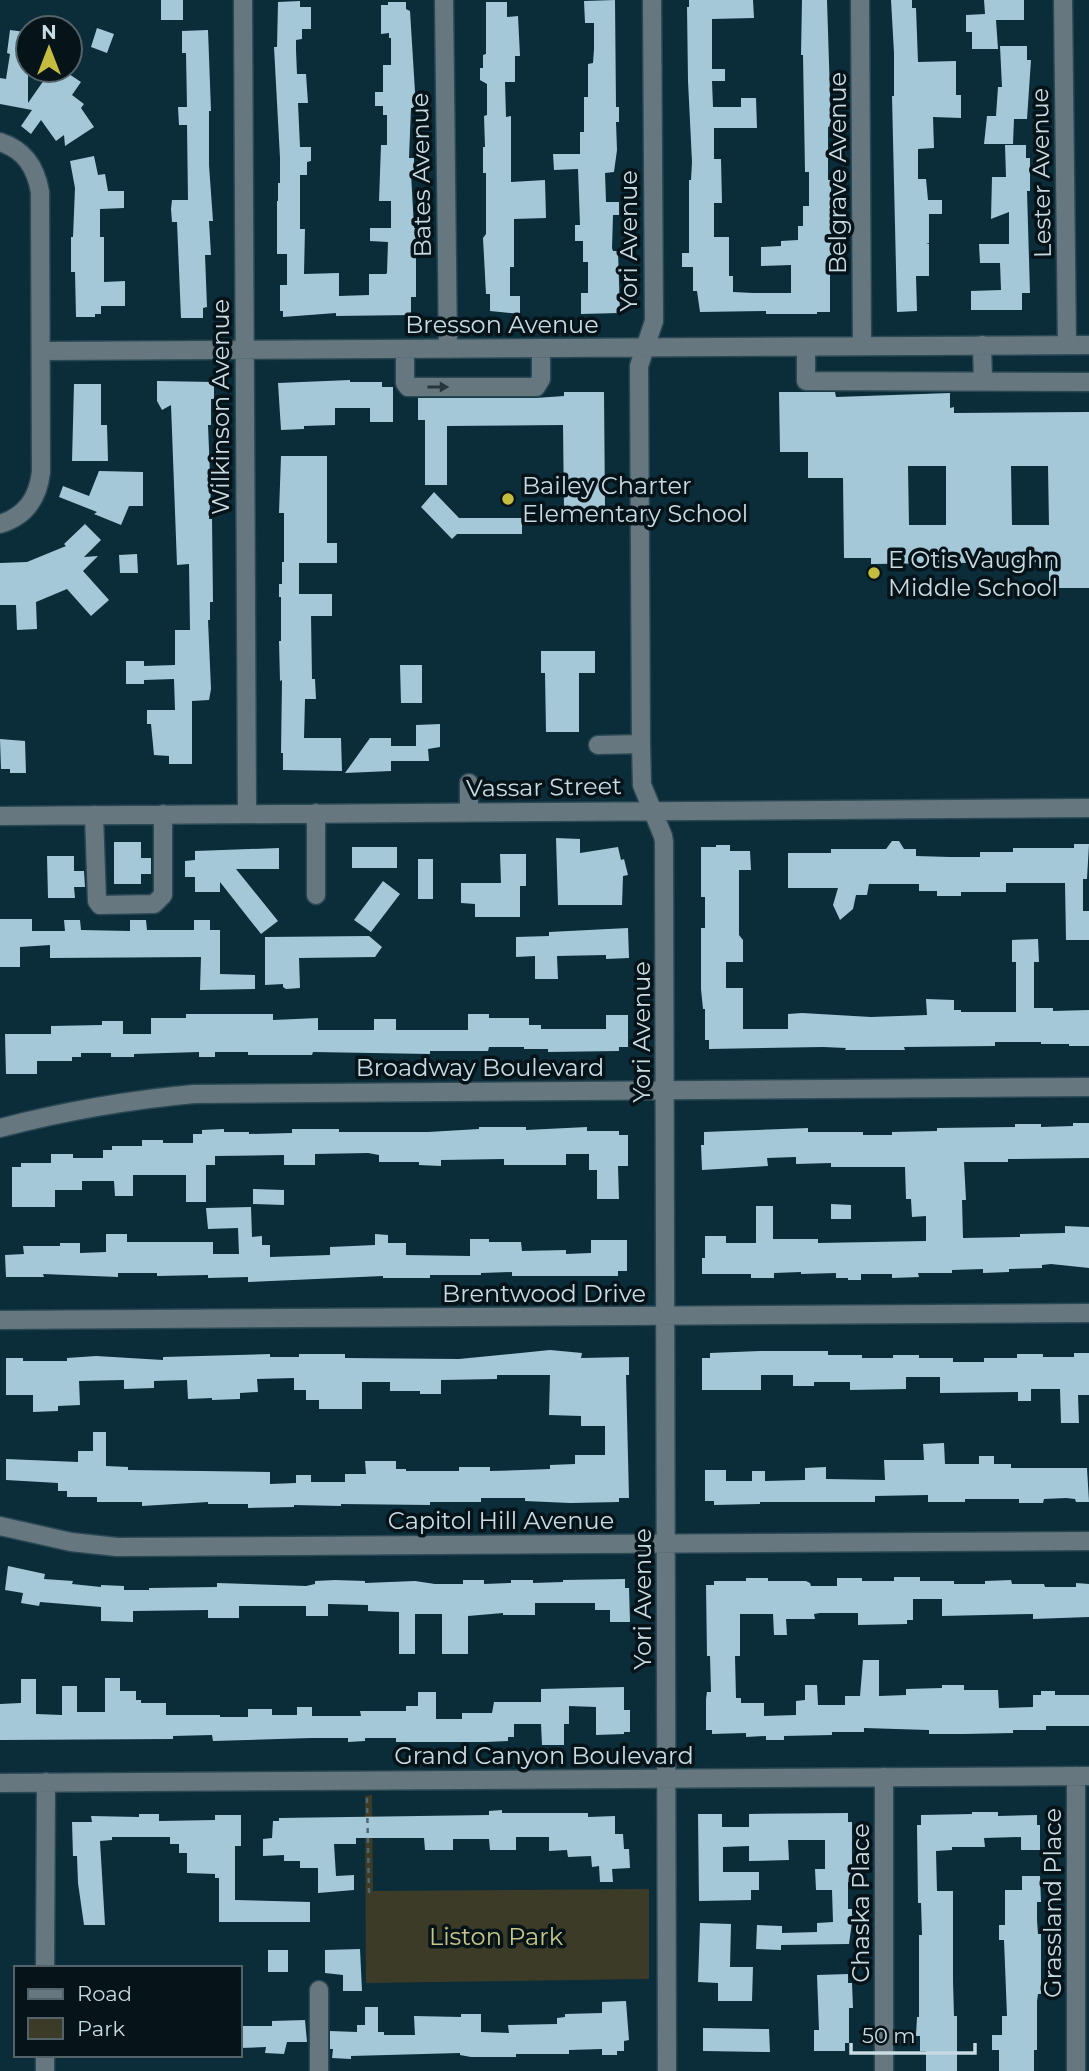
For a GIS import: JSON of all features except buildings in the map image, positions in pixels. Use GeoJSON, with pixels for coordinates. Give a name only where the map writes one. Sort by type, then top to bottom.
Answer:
{"type":"FeatureCollection","features":[{"type":"Feature","properties":{"kind":"street","name":"Wilkinson Avenue"},"geometry":{"type":"LineString","coordinates":[[243,0],[247,813]]}},
{"type":"Feature","properties":{"kind":"street","name":"Bates Avenue"},"geometry":{"type":"LineString","coordinates":[[444,0],[448,349]]}},
{"type":"Feature","properties":{"kind":"street","name":"Yori Avenue"},"geometry":{"type":"LineString","coordinates":[[652,0],[654,321],[639,366],[640,744],[642,785],[664,842],[667,2071]]}},
{"type":"Feature","properties":{"kind":"street","name":"Belgrave Avenue"},"geometry":{"type":"LineString","coordinates":[[860,0],[862,346]]}},
{"type":"Feature","properties":{"kind":"street","name":"Lester Avenue"},"geometry":{"type":"LineString","coordinates":[[1063,0],[1067,345]]}},
{"type":"Feature","properties":{"kind":"street"},"geometry":{"type":"LineString","coordinates":[[0,142],[23,154],[38,179],[41,351],[39,487],[33,501],[23,513],[0,524]]}},
{"type":"Feature","properties":{"kind":"street"},"geometry":{"type":"LineString","coordinates":[[982,345],[983,381]]}},
{"type":"Feature","properties":{"kind":"street","name":"Bresson Avenue"},"geometry":{"type":"LineString","coordinates":[[41,351],[1089,345]]}},
{"type":"Feature","properties":{"kind":"street"},"geometry":{"type":"LineString","coordinates":[[806,347],[806,381],[1089,382]]}},
{"type":"Feature","properties":{"kind":"street"},"geometry":{"type":"LineString","coordinates":[[405,349],[405,383],[408,387],[536,387],[541,379],[541,348]]}},
{"type":"Feature","properties":{"kind":"street"},"geometry":{"type":"LineString","coordinates":[[598,745],[640,744]]}},
{"type":"Feature","properties":{"kind":"street"},"geometry":{"type":"LineString","coordinates":[[469,783],[469,812]]}},
{"type":"Feature","properties":{"kind":"street","name":"Vassar Street"},"geometry":{"type":"LineString","coordinates":[[0,816],[1089,808]]}},
{"type":"Feature","properties":{"kind":"street"},"geometry":{"type":"LineString","coordinates":[[316,813],[316,895]]}},
{"type":"Feature","properties":{"kind":"street"},"geometry":{"type":"LineString","coordinates":[[94,815],[97,901],[100,905],[141,905],[154,904],[163,895],[163,814]]}},
{"type":"Feature","properties":{"kind":"street","name":"Broadway Boulevard"},"geometry":{"type":"LineString","coordinates":[[0,1129],[83,1108],[194,1094],[1089,1087]]}},
{"type":"Feature","properties":{"kind":"street","name":"Brentwood Drive"},"geometry":{"type":"LineString","coordinates":[[0,1320],[1089,1312]]}},
{"type":"Feature","properties":{"kind":"street","name":"Capitol Hill Avenue"},"geometry":{"type":"LineString","coordinates":[[0,1526],[71,1542],[117,1546],[1089,1541]]}},
{"type":"Feature","properties":{"kind":"street","name":"Grand Canyon Boulevard"},"geometry":{"type":"LineString","coordinates":[[0,1783],[1083,1776]]}},
{"type":"Feature","properties":{"kind":"street","name":"Grassland Place"},"geometry":{"type":"LineString","coordinates":[[1076,2071],[1083,1776]]}},
{"type":"Feature","properties":{"kind":"street","name":"Chaska Place"},"geometry":{"type":"LineString","coordinates":[[884,1777],[884,2071]]}},
{"type":"Feature","properties":{"kind":"street"},"geometry":{"type":"LineString","coordinates":[[45,1966],[46,1783]]}},
{"type":"Feature","properties":{"kind":"street"},"geometry":{"type":"LineString","coordinates":[[318,1990],[318,2071]]}},
{"type":"Feature","properties":{"kind":"path"},"geometry":{"type":"LineString","coordinates":[[681,1749],[687,1756]]}},
{"type":"Feature","properties":{"kind":"path"},"geometry":{"type":"LineString","coordinates":[[367,1781],[369,1893]]}},
{"type":"Feature","properties":{"kind":"green space","name":"Liston Park"},"geometry":{"type":"Polygon","coordinates":[[[372,1795],[373,1891],[649,1889],[649,1979],[366,1983],[365,1796],[372,1795]]]}},
{"type":"Feature","properties":{"kind":"place","name":"Bailey Charter Elementary School"},"geometry":{"type":"Point","coordinates":[508,499]}},
{"type":"Feature","properties":{"kind":"place","name":"E Otis Vaughn Middle School"},"geometry":{"type":"Point","coordinates":[874,573]}}]}
